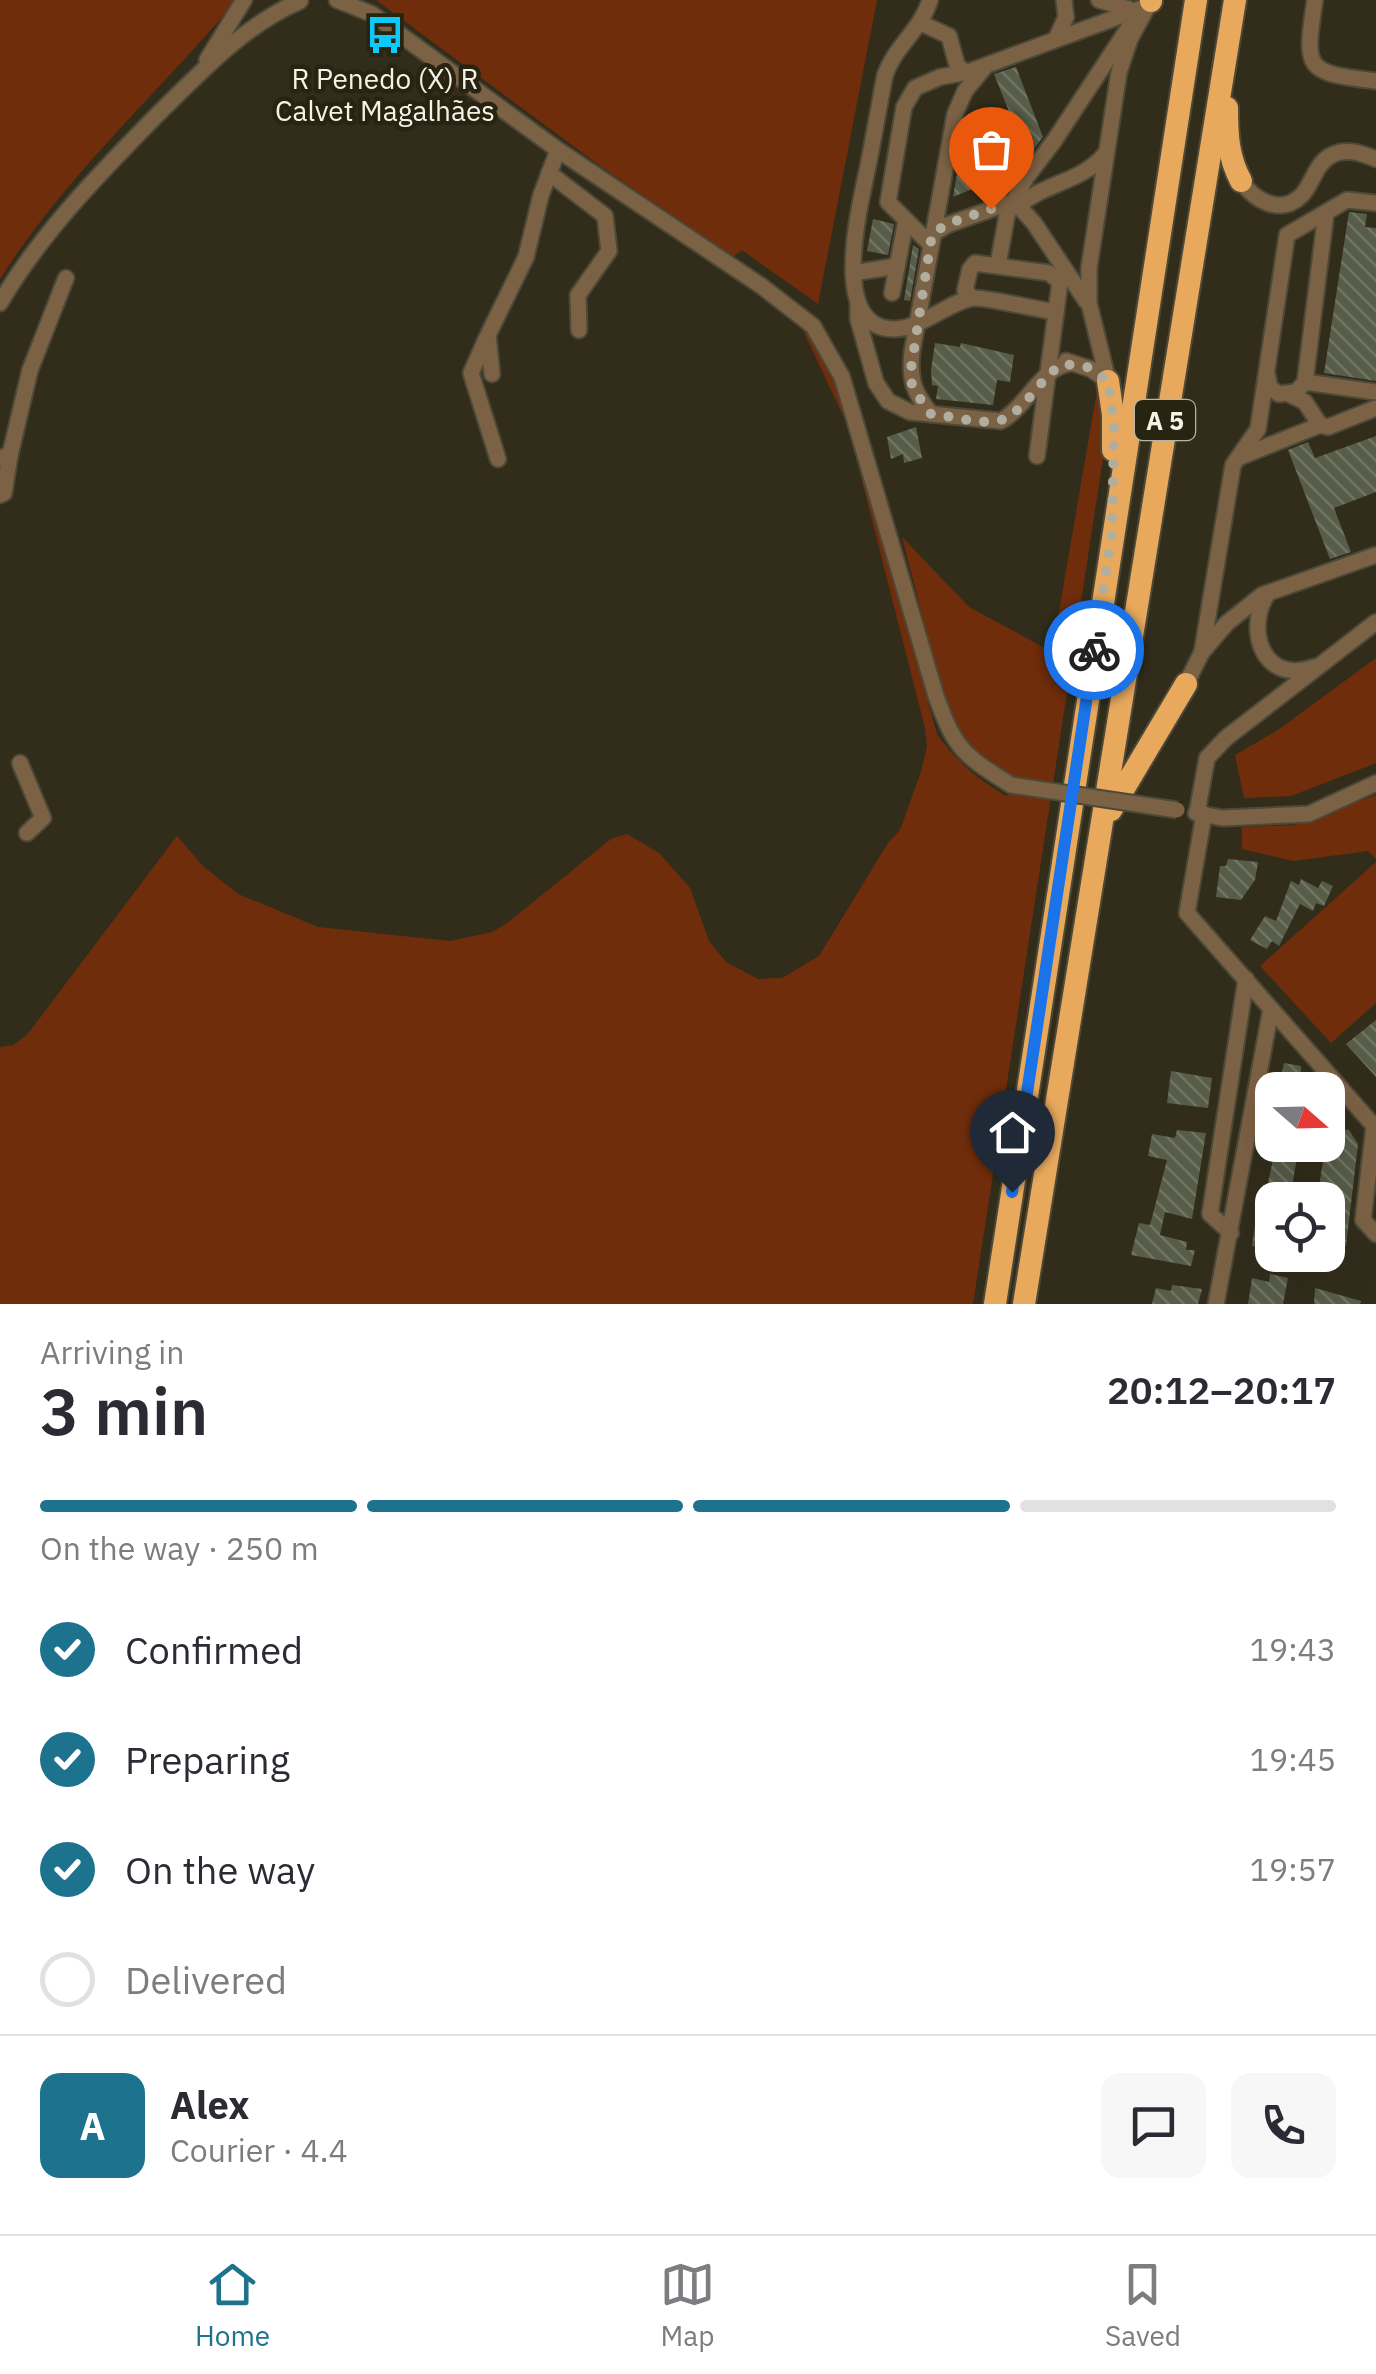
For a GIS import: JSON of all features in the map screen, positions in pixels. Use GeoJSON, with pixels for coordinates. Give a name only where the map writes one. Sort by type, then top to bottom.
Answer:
{"type":"FeatureCollection","features":[{"type":"Feature","properties":{"kind":"highway","name":"A 5"},"geometry":{"type":"LineString","coordinates":[[994,1304],[1196,0]]}},
{"type":"Feature","properties":{"kind":"highway","name":"A 5"},"geometry":{"type":"LineString","coordinates":[[1024,1304],[1233,10]]}},
{"type":"Feature","properties":{"kind":"highway"},"geometry":{"type":"LineString","coordinates":[[1233,10],[1228,136],[1232,164],[1242,181]]}},
{"type":"Feature","properties":{"kind":"highway"},"geometry":{"type":"LineString","coordinates":[[1108,381],[1114,424],[1112,533]]}},
{"type":"Feature","properties":{"kind":"highway"},"geometry":{"type":"LineString","coordinates":[[1104,822],[1186,684]]}},
{"type":"Feature","properties":{"kind":"street"},"geometry":{"type":"LineString","coordinates":[[198,75],[244,0]]}},
{"type":"Feature","properties":{"kind":"street"},"geometry":{"type":"LineString","coordinates":[[0,303],[18,272],[101,172],[198,75],[270,14],[298,1],[317,0]]}},
{"type":"Feature","properties":{"kind":"street"},"geometry":{"type":"LineString","coordinates":[[337,0],[372,14]]}},
{"type":"Feature","properties":{"kind":"street"},"geometry":{"type":"LineString","coordinates":[[360,0],[372,14],[558,150],[760,284],[813,326],[842,377],[930,677],[952,738],[977,764],[1011,784],[1222,818],[1309,814],[1376,782]]}},
{"type":"Feature","properties":{"kind":"street"},"geometry":{"type":"LineString","coordinates":[[930,0],[921,23],[887,68],[853,246],[858,319],[882,394],[900,409],[1001,421],[1056,368],[1072,364]]}},
{"type":"Feature","properties":{"kind":"street"},"geometry":{"type":"LineString","coordinates":[[1056,39],[1066,17],[1064,0]]}},
{"type":"Feature","properties":{"kind":"street"},"geometry":{"type":"LineString","coordinates":[[1099,0],[1126,9],[1141,7],[1151,0]]}},
{"type":"Feature","properties":{"kind":"street"},"geometry":{"type":"LineString","coordinates":[[931,239],[888,202],[907,99],[912,90],[1142,8],[1151,0]]}},
{"type":"Feature","properties":{"kind":"street"},"geometry":{"type":"LineString","coordinates":[[1108,381],[1090,308],[1089,268],[1121,64],[1151,0]]}},
{"type":"Feature","properties":{"kind":"street"},"geometry":{"type":"LineString","coordinates":[[998,265],[1007,215],[1026,178],[1117,42],[1151,0]]}},
{"type":"Feature","properties":{"kind":"street"},"geometry":{"type":"LineString","coordinates":[[1315,0],[1308,48],[1314,65],[1335,77],[1376,81]]}},
{"type":"Feature","properties":{"kind":"street"},"geometry":{"type":"LineString","coordinates":[[921,23],[949,36],[958,65],[966,73]]}},
{"type":"Feature","properties":{"kind":"street"},"geometry":{"type":"LineString","coordinates":[[931,414],[911,384],[917,324],[956,108],[987,65]]}},
{"type":"Feature","properties":{"kind":"street"},"geometry":{"type":"LineString","coordinates":[[498,459],[471,374],[526,257],[558,150]]}},
{"type":"Feature","properties":{"kind":"street"},"geometry":{"type":"LineString","coordinates":[[1242,181],[1253,198],[1265,203],[1288,203],[1303,194],[1329,156],[1350,151],[1376,159]]}},
{"type":"Feature","properties":{"kind":"street"},"geometry":{"type":"LineString","coordinates":[[931,239],[947,224],[1016,203],[1083,175],[1106,153]]}},
{"type":"Feature","properties":{"kind":"street"},"geometry":{"type":"LineString","coordinates":[[550,173],[605,216],[608,251],[578,296],[579,330]]}},
{"type":"Feature","properties":{"kind":"street"},"geometry":{"type":"LineString","coordinates":[[1202,652],[1236,458],[1258,429],[1286,235],[1346,200],[1376,203]]}},
{"type":"Feature","properties":{"kind":"street"},"geometry":{"type":"LineString","coordinates":[[1016,203],[1074,279],[1090,308]]}},
{"type":"Feature","properties":{"kind":"street"},"geometry":{"type":"LineString","coordinates":[[1266,369],[1270,388],[1279,394],[1296,392],[1305,382],[1326,213]]}},
{"type":"Feature","properties":{"kind":"street"},"geometry":{"type":"LineString","coordinates":[[892,294],[906,220]]}},
{"type":"Feature","properties":{"kind":"street"},"geometry":{"type":"LineString","coordinates":[[972,298],[966,290],[971,266],[978,262],[1058,278],[1060,289],[1038,456]]}},
{"type":"Feature","properties":{"kind":"street"},"geometry":{"type":"LineString","coordinates":[[852,272],[897,266]]}},
{"type":"Feature","properties":{"kind":"street"},"geometry":{"type":"LineString","coordinates":[[0,495],[4,493],[5,456],[30,370],[66,278]]}},
{"type":"Feature","properties":{"kind":"street"},"geometry":{"type":"LineString","coordinates":[[858,299],[866,316],[878,326],[897,329],[917,324],[972,298],[1056,312]]}},
{"type":"Feature","properties":{"kind":"street"},"geometry":{"type":"LineString","coordinates":[[488,335],[492,374]]}},
{"type":"Feature","properties":{"kind":"street"},"geometry":{"type":"LineString","coordinates":[[1053,342],[1060,357],[1094,370],[1108,381]]}},
{"type":"Feature","properties":{"kind":"street"},"geometry":{"type":"LineString","coordinates":[[1305,382],[1376,392]]}},
{"type":"Feature","properties":{"kind":"street"},"geometry":{"type":"LineString","coordinates":[[1288,394],[1305,402],[1320,425]]}},
{"type":"Feature","properties":{"kind":"street"},"geometry":{"type":"LineString","coordinates":[[1236,458],[1376,408]]}},
{"type":"Feature","properties":{"kind":"street"},"geometry":{"type":"LineString","coordinates":[[1186,684],[1202,652],[1227,623],[1268,593],[1376,555]]}},
{"type":"Feature","properties":{"kind":"street"},"geometry":{"type":"LineString","coordinates":[[1268,593],[1258,613],[1257,636],[1264,654],[1281,667],[1300,671],[1318,666]]}},
{"type":"Feature","properties":{"kind":"street"},"geometry":{"type":"LineString","coordinates":[[1376,622],[1226,738],[1207,758],[1187,913],[1374,1126],[1364,1220],[1376,1234]]}},
{"type":"Feature","properties":{"kind":"street"},"geometry":{"type":"LineString","coordinates":[[1269,705],[1281,692],[1281,667]]}},
{"type":"Feature","properties":{"kind":"street"},"geometry":{"type":"LineString","coordinates":[[20,763],[44,818],[27,833]]}},
{"type":"Feature","properties":{"kind":"street"},"geometry":{"type":"LineString","coordinates":[[1231,1233],[1210,1214],[1246,978]]}},
{"type":"Feature","properties":{"kind":"street"},"geometry":{"type":"LineString","coordinates":[[1216,1304],[1270,1009]]}},
{"type":"Feature","properties":{"kind":"shaded area"},"geometry":{"type":"Polygon","coordinates":[[[0,0],[237,0],[83,170],[0,279],[0,0]]]}},
{"type":"Feature","properties":{"kind":"shaded area"},"geometry":{"type":"Polygon","coordinates":[[[376,0],[877,0],[818,304],[742,250],[733,257],[596,163],[376,0]]]}},
{"type":"Feature","properties":{"kind":"shaded area"},"geometry":{"type":"Polygon","coordinates":[[[800,324],[832,365],[937,734],[968,769],[1007,796],[1011,775],[977,754],[956,731],[944,700],[902,537],[969,607],[1052,652],[1098,385],[1106,439],[973,1304],[0,1304],[0,1047],[13,1045],[27,1035],[177,836],[203,866],[238,894],[318,927],[450,941],[492,932],[506,924],[611,839],[627,834],[659,853],[690,888],[709,941],[726,962],[758,979],[782,978],[819,956],[888,843],[900,830],[927,747],[848,426],[800,324]]]}},
{"type":"Feature","properties":{"kind":"shaded area"},"geometry":{"type":"Polygon","coordinates":[[[1376,658],[1376,763],[1291,796],[1244,798],[1235,755],[1278,730],[1376,658]]]}},
{"type":"Feature","properties":{"kind":"shaded area"},"geometry":{"type":"Polygon","coordinates":[[[1376,795],[1376,859],[1368,851],[1293,861],[1242,849],[1242,827],[1294,825],[1376,795]]]}},
{"type":"Feature","properties":{"kind":"shaded area"},"geometry":{"type":"Polygon","coordinates":[[[1376,862],[1376,1003],[1331,1043],[1260,966],[1376,862]]]}},
{"type":"Feature","properties":{"kind":"building"},"geometry":{"type":"Polygon","coordinates":[[[1016,67],[1043,137],[1027,158],[1019,138],[996,147],[1008,174],[953,197],[963,138],[1012,119],[994,74],[1016,67]]]}},
{"type":"Feature","properties":{"kind":"building"},"geometry":{"type":"Polygon","coordinates":[[[1349,212],[1367,214],[1365,227],[1376,228],[1376,381],[1324,373],[1349,212]]]}},
{"type":"Feature","properties":{"kind":"building"},"geometry":{"type":"Polygon","coordinates":[[[873,219],[894,224],[888,255],[867,251],[873,219]]]}},
{"type":"Feature","properties":{"kind":"building"},"geometry":{"type":"Polygon","coordinates":[[[913,245],[919,249],[910,301],[904,300],[913,245]]]}},
{"type":"Feature","properties":{"kind":"building"},"geometry":{"type":"Polygon","coordinates":[[[935,343],[960,347],[961,343],[1014,355],[1010,382],[997,380],[993,405],[936,399],[938,386],[932,385],[931,370],[935,343]]]}},
{"type":"Feature","properties":{"kind":"building"},"geometry":{"type":"Polygon","coordinates":[[[916,427],[922,458],[904,463],[903,454],[891,459],[887,437],[916,427]]]}},
{"type":"Feature","properties":{"kind":"building"},"geometry":{"type":"Polygon","coordinates":[[[1376,436],[1376,492],[1334,508],[1351,552],[1330,559],[1288,450],[1308,442],[1315,458],[1376,436]]]}},
{"type":"Feature","properties":{"kind":"building"},"geometry":{"type":"Polygon","coordinates":[[[1228,859],[1258,862],[1255,880],[1241,900],[1216,897],[1220,866],[1226,866],[1228,859]]]}},
{"type":"Feature","properties":{"kind":"building"},"geometry":{"type":"Polygon","coordinates":[[[1301,879],[1318,888],[1322,881],[1333,886],[1324,906],[1316,903],[1313,911],[1300,904],[1279,946],[1272,941],[1267,949],[1250,940],[1265,916],[1276,921],[1291,881],[1299,885],[1301,879]]]}},
{"type":"Feature","properties":{"kind":"building"},"geometry":{"type":"Polygon","coordinates":[[[1376,1020],[1376,1077],[1346,1044],[1376,1020]]]}},
{"type":"Feature","properties":{"kind":"building"},"geometry":{"type":"Polygon","coordinates":[[[1284,1063],[1301,1066],[1301,1072],[1282,1072],[1284,1063]]]}},
{"type":"Feature","properties":{"kind":"building"},"geometry":{"type":"Polygon","coordinates":[[[1171,1071],[1212,1078],[1208,1108],[1167,1103],[1171,1071]]]}},
{"type":"Feature","properties":{"kind":"building"},"geometry":{"type":"Polygon","coordinates":[[[1177,1130],[1206,1133],[1192,1219],[1165,1212],[1160,1235],[1187,1242],[1186,1250],[1195,1250],[1191,1266],[1131,1255],[1139,1223],[1150,1225],[1167,1160],[1148,1156],[1152,1134],[1175,1138],[1177,1130]]]}},
{"type":"Feature","properties":{"kind":"building"},"geometry":{"type":"Polygon","coordinates":[[[1345,1130],[1349,1130],[1358,1144],[1346,1246],[1345,1182],[1320,1182],[1323,1162],[1345,1162],[1345,1130]]]}},
{"type":"Feature","properties":{"kind":"building"},"geometry":{"type":"Polygon","coordinates":[[[1272,1162],[1296,1162],[1293,1182],[1268,1182],[1272,1162]]]}},
{"type":"Feature","properties":{"kind":"building"},"geometry":{"type":"Polygon","coordinates":[[[1270,1274],[1288,1278],[1283,1304],[1248,1304],[1252,1278],[1269,1282],[1270,1274]]]}},
{"type":"Feature","properties":{"kind":"building"},"geometry":{"type":"Polygon","coordinates":[[[1172,1285],[1202,1289],[1198,1304],[1152,1304],[1156,1288],[1171,1291],[1172,1285]]]}},
{"type":"Feature","properties":{"kind":"building"},"geometry":{"type":"Polygon","coordinates":[[[1315,1288],[1361,1301],[1314,1304],[1315,1288]]]}},
{"type":"Feature","properties":{"kind":"way so far"},"geometry":{"type":"LineString","coordinates":[[991,209],[947,224],[932,234],[912,352],[911,384],[931,414],[998,421],[1014,412],[1063,364],[1087,367],[1108,381],[1114,424],[1112,533],[1094,650]]}},
{"type":"Feature","properties":{"kind":"place","name":"R Penedo (X) R Calvet Magalhães"},"geometry":{"type":"Point","coordinates":[385,35]}},
{"type":"Feature","properties":{"kind":"route"},"geometry":{"type":"LineString","coordinates":[[1012,1192],[1094,650]]}}]}
